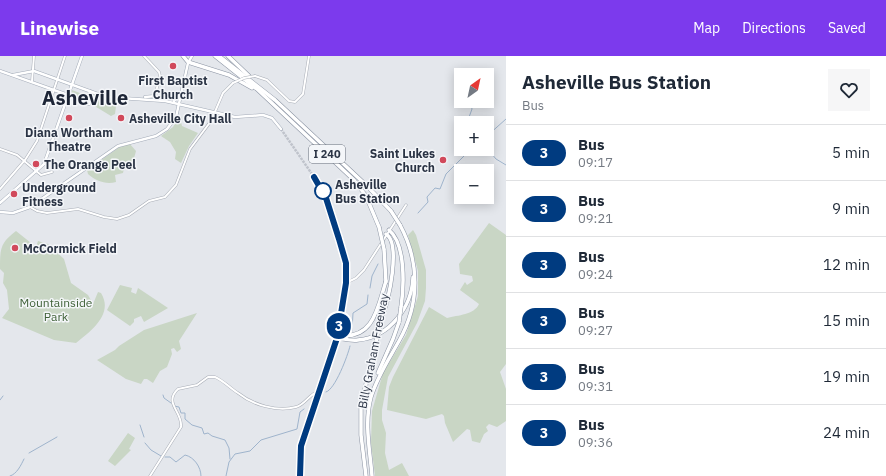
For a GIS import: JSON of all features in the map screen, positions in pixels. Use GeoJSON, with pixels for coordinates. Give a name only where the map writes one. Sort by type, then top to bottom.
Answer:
{"type":"FeatureCollection","features":[{"type":"Feature","properties":{"kind":"highway"},"geometry":{"type":"LineString","coordinates":[[183,56],[188,62],[214,70],[241,81],[260,92]]}},
{"type":"Feature","properties":{"kind":"highway","name":"Billy Graham Freeway"},"geometry":{"type":"LineString","coordinates":[[215,56],[260,92],[316,143],[357,184],[368,200],[380,227],[384,249],[386,281],[382,316],[361,405],[360,425],[365,476]]}},
{"type":"Feature","properties":{"kind":"highway","name":"Billy Graham Freeway"},"geometry":{"type":"LineString","coordinates":[[219,56],[275,100],[367,186],[390,211],[400,225],[412,256],[415,286],[412,311],[402,336],[381,372],[369,407],[368,425],[372,476]]}},
{"type":"Feature","properties":{"kind":"highway"},"geometry":{"type":"LineString","coordinates":[[228,56],[275,100]]}},
{"type":"Feature","properties":{"kind":"highway"},"geometry":{"type":"LineString","coordinates":[[374,390],[375,380],[390,347],[399,322],[401,307],[403,282],[401,258],[396,241],[388,232]]}},
{"type":"Feature","properties":{"kind":"highway"},"geometry":{"type":"LineString","coordinates":[[382,316],[393,264],[392,242],[388,232]]}},
{"type":"Feature","properties":{"kind":"highway"},"geometry":{"type":"LineString","coordinates":[[337,336],[357,341],[371,337],[387,328],[398,318],[408,301],[412,289],[412,256]]}},
{"type":"Feature","properties":{"kind":"highway"},"geometry":{"type":"LineString","coordinates":[[337,336],[353,336],[365,328],[378,310],[386,281]]}},
{"type":"Feature","properties":{"kind":"main road"},"geometry":{"type":"LineString","coordinates":[[32,81],[34,56]]}},
{"type":"Feature","properties":{"kind":"main road"},"geometry":{"type":"LineString","coordinates":[[0,189],[24,161],[37,141],[65,56]]}},
{"type":"Feature","properties":{"kind":"main road"},"geometry":{"type":"LineString","coordinates":[[0,203],[45,162],[82,56]]}},
{"type":"Feature","properties":{"kind":"main road"},"geometry":{"type":"LineString","coordinates":[[144,56],[160,72],[156,98]]}},
{"type":"Feature","properties":{"kind":"main road"},"geometry":{"type":"LineString","coordinates":[[0,211],[4,213],[13,213],[30,207],[118,146],[156,136],[164,131],[173,122],[179,104],[188,62],[192,56]]}},
{"type":"Feature","properties":{"kind":"main road"},"geometry":{"type":"LineString","coordinates":[[30,207],[37,211],[47,213],[75,208],[113,219],[129,215],[145,203],[165,197],[178,182],[190,149],[208,126],[223,93],[233,82],[255,76],[261,77],[267,80],[287,100],[296,102],[303,94],[309,56]]}},
{"type":"Feature","properties":{"kind":"main road"},"geometry":{"type":"LineString","coordinates":[[0,70],[89,104],[90,91]]}},
{"type":"Feature","properties":{"kind":"main road"},"geometry":{"type":"LineString","coordinates":[[13,75],[33,71],[104,96],[156,98],[174,101],[179,104]]}},
{"type":"Feature","properties":{"kind":"main road"},"geometry":{"type":"LineString","coordinates":[[174,101],[181,94]]}},
{"type":"Feature","properties":{"kind":"main road"},"geometry":{"type":"LineString","coordinates":[[156,98],[238,117],[257,114],[266,115],[275,121],[281,129]]}},
{"type":"Feature","properties":{"kind":"main road"},"geometry":{"type":"LineString","coordinates":[[0,149],[17,156],[43,175],[52,172]]}},
{"type":"Feature","properties":{"kind":"main road"},"geometry":{"type":"LineString","coordinates":[[300,476],[301,446],[337,336],[346,283],[346,263],[339,239],[326,198],[314,177]]}},
{"type":"Feature","properties":{"kind":"main road"},"geometry":{"type":"LineString","coordinates":[[346,283],[354,280],[361,274],[406,205]]}},
{"type":"Feature","properties":{"kind":"main road"},"geometry":{"type":"LineString","coordinates":[[150,476],[182,427],[181,419],[172,402],[173,394],[178,388],[197,385],[208,377],[215,377],[243,397],[256,404],[282,408],[299,406],[313,394],[318,392]]}},
{"type":"Feature","properties":{"kind":"green space"},"geometry":{"type":"Polygon","coordinates":[[[72,90],[90,97],[91,92],[106,98],[117,98],[115,114],[111,116],[88,102],[70,97],[72,90]]]}},
{"type":"Feature","properties":{"kind":"green space"},"geometry":{"type":"Polygon","coordinates":[[[179,116],[182,117],[182,126],[198,133],[189,146],[181,163],[175,159],[176,152],[170,142],[161,136],[173,127],[179,116]]]}},
{"type":"Feature","properties":{"kind":"green space"},"geometry":{"type":"Polygon","coordinates":[[[129,143],[136,151],[133,162],[125,164],[123,173],[115,175],[116,182],[101,182],[88,174],[87,170],[121,146],[129,143]]]}},
{"type":"Feature","properties":{"kind":"green space"},"geometry":{"type":"Polygon","coordinates":[[[489,223],[506,235],[506,364],[500,372],[506,389],[506,421],[497,427],[489,424],[486,427],[488,431],[484,434],[480,443],[472,441],[470,430],[467,429],[453,442],[442,414],[426,419],[387,410],[389,387],[429,307],[447,318],[470,312],[477,308],[479,304],[460,290],[465,282],[467,285],[473,281],[472,276],[460,274],[459,264],[489,223]]]}},
{"type":"Feature","properties":{"kind":"green space"},"geometry":{"type":"Polygon","coordinates":[[[413,230],[416,235],[426,270],[425,301],[417,323],[388,377],[382,410],[382,420],[386,433],[385,453],[389,470],[402,463],[409,476],[375,476],[371,443],[372,411],[383,373],[406,335],[418,296],[418,271],[408,235],[413,230]]]}},
{"type":"Feature","properties":{"kind":"green space","name":"Mountainside Park"},"geometry":{"type":"Polygon","coordinates":[[[16,231],[36,247],[38,241],[48,244],[64,259],[71,283],[88,295],[93,304],[98,292],[101,293],[105,308],[103,315],[94,327],[76,343],[54,340],[2,318],[9,309],[7,290],[3,283],[4,273],[0,269],[0,256],[4,243],[16,231]]]}},
{"type":"Feature","properties":{"kind":"green space"},"geometry":{"type":"Polygon","coordinates":[[[120,285],[132,288],[131,292],[136,294],[138,288],[168,308],[144,322],[141,316],[134,319],[134,322],[130,326],[107,310],[120,285]]]}},
{"type":"Feature","properties":{"kind":"green space"},"geometry":{"type":"Polygon","coordinates":[[[197,313],[179,341],[181,349],[177,352],[174,348],[171,349],[172,354],[167,367],[160,371],[153,383],[147,379],[144,379],[141,384],[126,379],[97,360],[115,350],[144,330],[197,313]]]}},
{"type":"Feature","properties":{"kind":"green space"},"geometry":{"type":"Polygon","coordinates":[[[128,433],[135,438],[129,449],[131,450],[115,466],[108,461],[128,433]]]}},
{"type":"Feature","properties":{"kind":"waterway"},"geometry":{"type":"LineString","coordinates":[[469,116],[472,108]]}},
{"type":"Feature","properties":{"kind":"waterway"},"geometry":{"type":"LineString","coordinates":[[494,130],[506,119]]}},
{"type":"Feature","properties":{"kind":"waterway"},"geometry":{"type":"LineString","coordinates":[[418,213],[428,202],[427,197],[435,188],[440,189],[446,174],[464,156]]}},
{"type":"Feature","properties":{"kind":"waterway"},"geometry":{"type":"LineString","coordinates":[[494,156],[506,165]]}},
{"type":"Feature","properties":{"kind":"waterway"},"geometry":{"type":"LineString","coordinates":[[370,288],[372,276],[378,264]]}},
{"type":"Feature","properties":{"kind":"waterway"},"geometry":{"type":"LineString","coordinates":[[352,331],[353,313],[367,304],[368,295]]}},
{"type":"Feature","properties":{"kind":"waterway"},"geometry":{"type":"LineString","coordinates":[[326,392],[330,390],[337,379],[350,346]]}},
{"type":"Feature","properties":{"kind":"waterway"},"geometry":{"type":"LineString","coordinates":[[163,395],[164,398],[171,403]]}},
{"type":"Feature","properties":{"kind":"waterway"},"geometry":{"type":"LineString","coordinates":[[317,403],[320,395]]}},
{"type":"Feature","properties":{"kind":"waterway"},"geometry":{"type":"LineString","coordinates":[[0,400],[3,396]]}},
{"type":"Feature","properties":{"kind":"waterway"},"geometry":{"type":"LineString","coordinates":[[174,406],[179,407],[181,413],[185,413],[185,419],[192,425],[202,428],[204,434],[208,433],[212,436],[225,440],[229,448],[230,459]]}},
{"type":"Feature","properties":{"kind":"waterway"},"geometry":{"type":"LineString","coordinates":[[226,476],[229,462],[235,454],[250,451],[261,440],[297,429],[300,412],[304,409]]}},
{"type":"Feature","properties":{"kind":"waterway"},"geometry":{"type":"LineString","coordinates":[[140,425],[144,437]]}},
{"type":"Feature","properties":{"kind":"waterway"},"geometry":{"type":"LineString","coordinates":[[29,453],[57,437]]}},
{"type":"Feature","properties":{"kind":"waterway"},"geometry":{"type":"LineString","coordinates":[[145,443],[151,450],[161,456]]}},
{"type":"Feature","properties":{"kind":"waterway"},"geometry":{"type":"LineString","coordinates":[[165,457],[170,457],[176,462],[185,455],[188,456],[200,469],[201,476]]}},
{"type":"Feature","properties":{"kind":"waterway"},"geometry":{"type":"LineString","coordinates":[[10,476],[17,471],[24,459]]}},
{"type":"Feature","properties":{"kind":"tunnel"},"geometry":{"type":"LineString","coordinates":[[281,129],[314,177]]}},
{"type":"Feature","properties":{"kind":"bus line","name":"3"},"geometry":{"type":"LineString","coordinates":[[300,476],[301,446],[337,338],[346,283],[346,263],[339,239],[326,198],[314,177]]}},
{"type":"Feature","properties":{"kind":"place","name":"First Baptist Church"},"geometry":{"type":"Point","coordinates":[173,66]}},
{"type":"Feature","properties":{"kind":"place","name":"Diana Wortham Theatre"},"geometry":{"type":"Point","coordinates":[69,118]}},
{"type":"Feature","properties":{"kind":"place","name":"Asheville City Hall"},"geometry":{"type":"Point","coordinates":[121,118]}},
{"type":"Feature","properties":{"kind":"place","name":"Saint Lukes Church"},"geometry":{"type":"Point","coordinates":[443,160]}},
{"type":"Feature","properties":{"kind":"place","name":"The Orange Peel"},"geometry":{"type":"Point","coordinates":[36,164]}},
{"type":"Feature","properties":{"kind":"place","name":"Asheville Bus Station"},"geometry":{"type":"Point","coordinates":[323,191]}},
{"type":"Feature","properties":{"kind":"place","name":"Underground Fitness"},"geometry":{"type":"Point","coordinates":[14,194]}},
{"type":"Feature","properties":{"kind":"place","name":"McCormick Field"},"geometry":{"type":"Point","coordinates":[15,248]}},
{"type":"Feature","properties":{"kind":"district","name":"Asheville"},"geometry":{"type":"Point","coordinates":[85,97]}}]}
